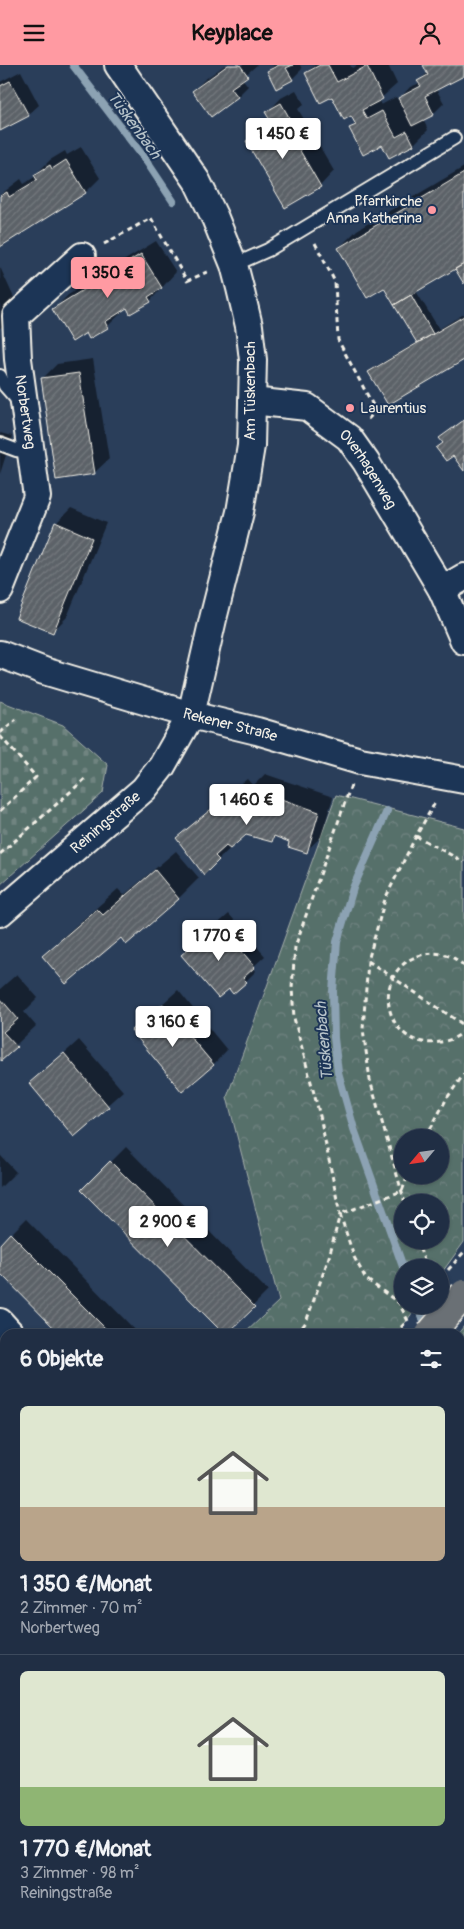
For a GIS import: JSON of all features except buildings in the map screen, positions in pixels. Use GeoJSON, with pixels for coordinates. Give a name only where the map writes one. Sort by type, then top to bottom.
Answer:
{"type":"FeatureCollection","features":[{"type":"Feature","properties":{"kind":"main road"},"geometry":{"type":"LineString","coordinates":[[434,1329],[464,1294]]}},
{"type":"Feature","properties":{"kind":"street","name":"Am Tüskenbach"},"geometry":{"type":"LineString","coordinates":[[118,65],[197,181],[215,218],[234,265],[250,327],[253,360],[251,446],[240,513],[191,715]]}},
{"type":"Feature","properties":{"kind":"street","name":"Norbertweg"},"geometry":{"type":"LineString","coordinates":[[0,590],[37,497],[18,359],[16,316],[82,256]]}},
{"type":"Feature","properties":{"kind":"street","name":"Overhagenweg"},"geometry":{"type":"LineString","coordinates":[[252,401],[307,407],[349,438],[366,462],[442,590],[464,641]]}},
{"type":"Feature","properties":{"kind":"street"},"geometry":{"type":"LineString","coordinates":[[442,590],[464,577]]}},
{"type":"Feature","properties":{"kind":"street","name":"Rekener Straße"},"geometry":{"type":"LineString","coordinates":[[0,654],[44,671],[191,715],[257,731],[360,761],[457,779]]}},
{"type":"Feature","properties":{"kind":"street","name":"Reiningstraße"},"geometry":{"type":"LineString","coordinates":[[0,913],[144,789],[162,766],[191,715]]}},
{"type":"Feature","properties":{"kind":"lane"},"geometry":{"type":"LineString","coordinates":[[234,265],[268,250],[454,138]]}},
{"type":"Feature","properties":{"kind":"lane"},"geometry":{"type":"LineString","coordinates":[[0,375],[5,386],[25,409]]}},
{"type":"Feature","properties":{"kind":"lane"},"geometry":{"type":"LineString","coordinates":[[0,444],[16,450],[31,452]]}},
{"type":"Feature","properties":{"kind":"path"},"geometry":{"type":"LineString","coordinates":[[82,256],[151,219],[187,281],[209,271],[234,265]]}},
{"type":"Feature","properties":{"kind":"path"},"geometry":{"type":"LineString","coordinates":[[307,227],[335,282],[338,340],[373,405]]}},
{"type":"Feature","properties":{"kind":"path"},"geometry":{"type":"LineString","coordinates":[[0,811],[36,777],[0,735],[16,719]]}},
{"type":"Feature","properties":{"kind":"path"},"geometry":{"type":"LineString","coordinates":[[360,761],[296,947],[292,988],[294,1018],[320,1116],[340,1213],[354,1257],[366,1279],[394,1299]]}},
{"type":"Feature","properties":{"kind":"path"},"geometry":{"type":"LineString","coordinates":[[0,854],[85,779]]}},
{"type":"Feature","properties":{"kind":"path"},"geometry":{"type":"LineString","coordinates":[[403,1194],[370,1080],[363,1029],[368,961],[385,899],[416,835],[457,779]]}},
{"type":"Feature","properties":{"kind":"path"},"geometry":{"type":"LineString","coordinates":[[416,835],[464,862]]}},
{"type":"Feature","properties":{"kind":"path"},"geometry":{"type":"LineString","coordinates":[[464,966],[448,955],[432,953],[416,956],[396,971],[388,991],[388,1007],[394,1022],[403,1032],[416,1041],[432,1044],[449,1041],[464,1031]]}},
{"type":"Feature","properties":{"kind":"path"},"geometry":{"type":"LineString","coordinates":[[368,961],[464,1025]]}},
{"type":"Feature","properties":{"kind":"path"},"geometry":{"type":"LineString","coordinates":[[430,1129],[447,1098],[464,1074]]}},
{"type":"Feature","properties":{"kind":"path"},"geometry":{"type":"LineString","coordinates":[[402,1191],[405,1184]]}},
{"type":"Feature","properties":{"kind":"path"},"geometry":{"type":"LineString","coordinates":[[340,1213],[402,1191]]}},
{"type":"Feature","properties":{"kind":"path"},"geometry":{"type":"LineString","coordinates":[[301,1329],[306,1322],[329,1257],[340,1213]]}},
{"type":"Feature","properties":{"kind":"path"},"geometry":{"type":"LineString","coordinates":[[459,1258],[464,1251]]}},
{"type":"Feature","properties":{"kind":"green space"},"geometry":{"type":"Polygon","coordinates":[[[0,701],[63,725],[108,765],[103,793],[0,885],[0,701]]]}},
{"type":"Feature","properties":{"kind":"green space"},"geometry":{"type":"Polygon","coordinates":[[[336,795],[464,828],[464,1242],[449,1263],[449,1259],[394,1259],[394,1314],[411,1314],[401,1329],[249,1329],[279,1301],[227,1097],[336,795]]]}},
{"type":"Feature","properties":{"kind":"waterway","name":"Tüskenbach"},"geometry":{"type":"LineString","coordinates":[[73,65],[145,159],[173,201]]}},
{"type":"Feature","properties":{"kind":"waterway","name":"Tüskenbach"},"geometry":{"type":"LineString","coordinates":[[387,811],[353,888],[337,942],[333,991],[334,1038],[338,1072],[354,1129],[400,1259]]}},
{"type":"Feature","properties":{"kind":"waterway","name":"Tüskenbach"},"geometry":{"type":"LineString","coordinates":[[421,1314],[428,1328]]}},
{"type":"Feature","properties":{"kind":"place","name":"Pfarrkirche Anna Katherina"},"geometry":{"type":"Point","coordinates":[432,210]}},
{"type":"Feature","properties":{"kind":"place","name":"Laurentius"},"geometry":{"type":"Point","coordinates":[350,408]}}]}
